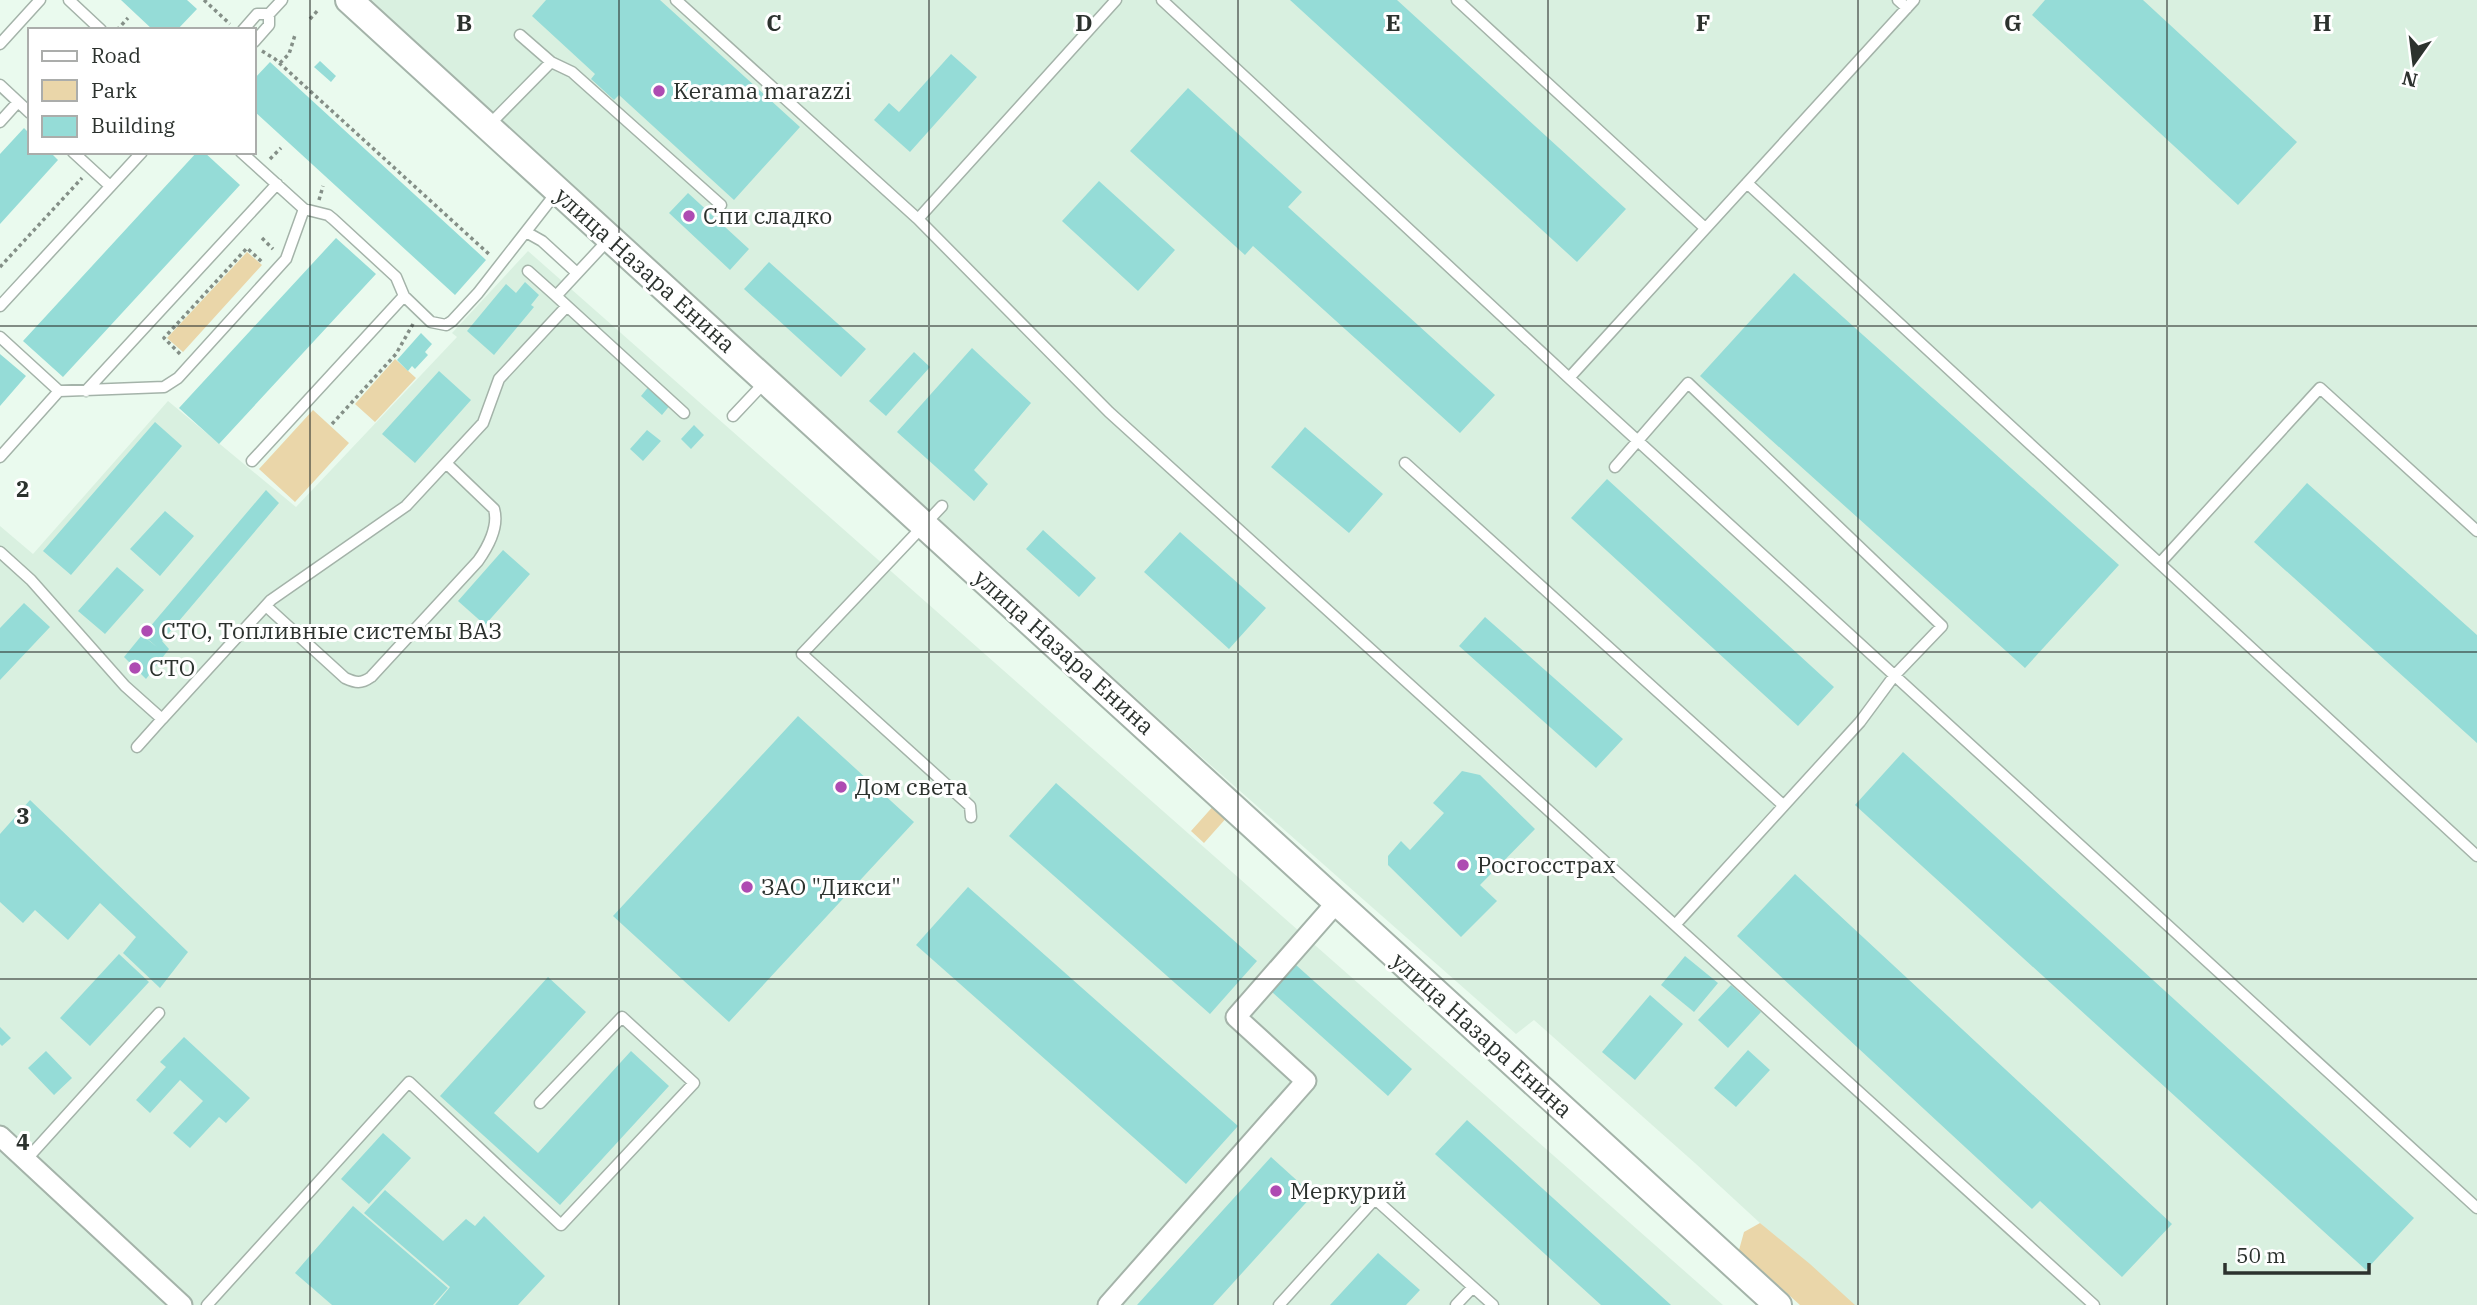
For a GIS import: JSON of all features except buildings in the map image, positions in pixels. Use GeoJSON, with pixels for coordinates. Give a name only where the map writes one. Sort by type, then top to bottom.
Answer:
{"type":"FeatureCollection","features":[{"type":"Feature","properties":{"kind":"main road","name":"улица Назара Енина"},"geometry":{"type":"LineString","coordinates":[[349,0],[766,381],[932,515],[1337,901],[1778,1305]]}},
{"type":"Feature","properties":{"kind":"street"},"geometry":{"type":"LineString","coordinates":[[1108,1305],[1306,1081],[1236,1017],[1337,901]]}},
{"type":"Feature","properties":{"kind":"street"},"geometry":{"type":"LineString","coordinates":[[0,1136],[182,1305]]}},
{"type":"Feature","properties":{"kind":"lane"},"geometry":{"type":"LineString","coordinates":[[0,44],[40,0]]}},
{"type":"Feature","properties":{"kind":"lane"},"geometry":{"type":"LineString","coordinates":[[69,0],[100,28]]}},
{"type":"Feature","properties":{"kind":"lane"},"geometry":{"type":"LineString","coordinates":[[256,44],[269,25],[270,14],[282,0]]}},
{"type":"Feature","properties":{"kind":"lane"},"geometry":{"type":"LineString","coordinates":[[676,0],[918,219],[1109,412],[2094,1305]]}},
{"type":"Feature","properties":{"kind":"lane"},"geometry":{"type":"LineString","coordinates":[[918,219],[1116,0]]}},
{"type":"Feature","properties":{"kind":"lane"},"geometry":{"type":"LineString","coordinates":[[1162,0],[1637,441],[2477,1208]]}},
{"type":"Feature","properties":{"kind":"lane"},"geometry":{"type":"LineString","coordinates":[[1458,0],[1705,228]]}},
{"type":"Feature","properties":{"kind":"lane"},"geometry":{"type":"LineString","coordinates":[[1569,378],[1910,3],[1898,0]]}},
{"type":"Feature","properties":{"kind":"lane"},"geometry":{"type":"LineString","coordinates":[[240,28],[257,14],[270,14]]}},
{"type":"Feature","properties":{"kind":"lane"},"geometry":{"type":"LineString","coordinates":[[520,34],[551,62],[572,72],[721,205]]}},
{"type":"Feature","properties":{"kind":"lane"},"geometry":{"type":"LineString","coordinates":[[488,126],[551,62]]}},
{"type":"Feature","properties":{"kind":"lane"},"geometry":{"type":"LineString","coordinates":[[0,85],[28,111]]}},
{"type":"Feature","properties":{"kind":"lane"},"geometry":{"type":"LineString","coordinates":[[0,122],[18,102]]}},
{"type":"Feature","properties":{"kind":"lane"},"geometry":{"type":"LineString","coordinates":[[75,154],[110,186]]}},
{"type":"Feature","properties":{"kind":"lane"},"geometry":{"type":"LineString","coordinates":[[0,306],[140,154]]}},
{"type":"Feature","properties":{"kind":"lane"},"geometry":{"type":"LineString","coordinates":[[244,154],[303,209],[328,215],[333,219],[396,277],[404,296],[431,322],[446,325],[478,293],[559,190]]}},
{"type":"Feature","properties":{"kind":"lane"},"geometry":{"type":"LineString","coordinates":[[1747,183],[2477,856]]}},
{"type":"Feature","properties":{"kind":"lane"},"geometry":{"type":"LineString","coordinates":[[86,391],[276,184]]}},
{"type":"Feature","properties":{"kind":"lane"},"geometry":{"type":"LineString","coordinates":[[0,337],[59,391],[154,388],[172,383],[286,259],[303,209]]}},
{"type":"Feature","properties":{"kind":"lane"},"geometry":{"type":"LineString","coordinates":[[526,232],[542,241],[577,273]]}},
{"type":"Feature","properties":{"kind":"lane"},"geometry":{"type":"LineString","coordinates":[[556,296],[610,238]]}},
{"type":"Feature","properties":{"kind":"lane"},"geometry":{"type":"LineString","coordinates":[[528,271],[684,413]]}},
{"type":"Feature","properties":{"kind":"lane"},"geometry":{"type":"LineString","coordinates":[[252,461],[404,296]]}},
{"type":"Feature","properties":{"kind":"lane"},"geometry":{"type":"LineString","coordinates":[[136,747],[266,606],[406,506],[482,423],[499,379],[567,306]]}},
{"type":"Feature","properties":{"kind":"lane"},"geometry":{"type":"LineString","coordinates":[[733,416],[766,381]]}},
{"type":"Feature","properties":{"kind":"lane"},"geometry":{"type":"LineString","coordinates":[[1615,467],[1688,383],[1942,626],[1894,676],[1860,722],[1675,925]]}},
{"type":"Feature","properties":{"kind":"lane"},"geometry":{"type":"LineString","coordinates":[[2160,564],[2320,388],[2477,531]]}},
{"type":"Feature","properties":{"kind":"lane"},"geometry":{"type":"LineString","coordinates":[[0,457],[59,391]]}},
{"type":"Feature","properties":{"kind":"lane"},"geometry":{"type":"LineString","coordinates":[[266,606],[345,678],[355,683],[371,677],[478,561],[489,543],[495,523],[494,509],[446,463]]}},
{"type":"Feature","properties":{"kind":"lane"},"geometry":{"type":"LineString","coordinates":[[1405,463],[1783,805]]}},
{"type":"Feature","properties":{"kind":"lane"},"geometry":{"type":"LineString","coordinates":[[932,515],[802,654],[970,806],[971,817]]}},
{"type":"Feature","properties":{"kind":"lane"},"geometry":{"type":"LineString","coordinates":[[0,552],[31,580],[125,686],[162,719]]}},
{"type":"Feature","properties":{"kind":"lane"},"geometry":{"type":"LineString","coordinates":[[26,1160],[159,1013]]}},
{"type":"Feature","properties":{"kind":"lane"},"geometry":{"type":"LineString","coordinates":[[207,1305],[409,1082],[561,1225],[694,1083],[622,1017],[540,1102]]}},
{"type":"Feature","properties":{"kind":"lane"},"geometry":{"type":"LineString","coordinates":[[1279,1305],[1375,1199],[1493,1305]]}},
{"type":"Feature","properties":{"kind":"lane"},"geometry":{"type":"LineString","coordinates":[[1456,1305],[1473,1287]]}},
{"type":"Feature","properties":{"kind":"path"},"geometry":{"type":"LineString","coordinates":[[204,0],[238,28]]}},
{"type":"Feature","properties":{"kind":"path"},"geometry":{"type":"LineString","coordinates":[[310,19],[319,9]]}},
{"type":"Feature","properties":{"kind":"path"},"geometry":{"type":"LineString","coordinates":[[119,28],[128,18]]}},
{"type":"Feature","properties":{"kind":"path"},"geometry":{"type":"LineString","coordinates":[[280,64],[289,54],[295,35]]}},
{"type":"Feature","properties":{"kind":"path"},"geometry":{"type":"LineString","coordinates":[[256,46],[280,64],[500,265]]}},
{"type":"Feature","properties":{"kind":"path"},"geometry":{"type":"LineString","coordinates":[[270,159],[281,148]]}},
{"type":"Feature","properties":{"kind":"path"},"geometry":{"type":"LineString","coordinates":[[0,267],[83,177]]}},
{"type":"Feature","properties":{"kind":"path"},"geometry":{"type":"LineString","coordinates":[[319,200],[323,186]]}},
{"type":"Feature","properties":{"kind":"path"},"geometry":{"type":"LineString","coordinates":[[189,348],[182,355],[164,338],[247,248],[262,262],[274,248],[262,238]]}},
{"type":"Feature","properties":{"kind":"path"},"geometry":{"type":"LineString","coordinates":[[332,424],[396,355],[414,322]]}},
{"type":"Feature","properties":{"kind":"shaded area"},"geometry":{"type":"Polygon","coordinates":[[[369,0],[2477,0],[2477,1305],[1849,1305],[1534,1020],[1516,1034],[1181,739],[369,0]]]}},
{"type":"Feature","properties":{"kind":"shaded area"},"geometry":{"type":"Polygon","coordinates":[[[528,251],[1723,1305],[192,1305],[0,1128],[0,526],[33,554],[168,401],[296,507],[457,337],[452,333],[528,251]]]}},
{"type":"Feature","properties":{"kind":"shaded area"},"geometry":{"type":"Polygon","coordinates":[[[0,1149],[168,1305],[0,1305],[0,1149]]]}},
{"type":"Feature","properties":{"kind":"green space"},"geometry":{"type":"Polygon","coordinates":[[[247,252],[262,265],[183,352],[167,338],[247,252]]]}},
{"type":"Feature","properties":{"kind":"green space"},"geometry":{"type":"Polygon","coordinates":[[[395,359],[416,378],[375,422],[355,404],[395,359]]]}},
{"type":"Feature","properties":{"kind":"green space"},"geometry":{"type":"Polygon","coordinates":[[[313,410],[349,443],[295,502],[259,469],[313,410]]]}},
{"type":"Feature","properties":{"kind":"green space"},"geometry":{"type":"Polygon","coordinates":[[[1216,803],[1229,815],[1204,843],[1191,831],[1216,803]]]}},
{"type":"Feature","properties":{"kind":"green space"},"geometry":{"type":"Polygon","coordinates":[[[1760,1223],[1855,1305],[1800,1305],[1739,1250],[1744,1232],[1760,1223]]]}},
{"type":"Feature","properties":{"kind":"place","name":"Kerama marazzi"},"geometry":{"type":"Point","coordinates":[659,91]}},
{"type":"Feature","properties":{"kind":"place","name":"Спи сладко"},"geometry":{"type":"Point","coordinates":[689,216]}},
{"type":"Feature","properties":{"kind":"place","name":"СТО, Топливные системы ВАЗ"},"geometry":{"type":"Point","coordinates":[147,631]}},
{"type":"Feature","properties":{"kind":"place","name":"СТО"},"geometry":{"type":"Point","coordinates":[135,668]}},
{"type":"Feature","properties":{"kind":"place","name":"Дом света"},"geometry":{"type":"Point","coordinates":[841,787]}},
{"type":"Feature","properties":{"kind":"place","name":"Росгосстрах"},"geometry":{"type":"Point","coordinates":[1463,865]}},
{"type":"Feature","properties":{"kind":"place","name":"ЗАО \"Дикси\""},"geometry":{"type":"Point","coordinates":[747,887]}},
{"type":"Feature","properties":{"kind":"place","name":"Меркурий"},"geometry":{"type":"Point","coordinates":[1276,1191]}}]}
